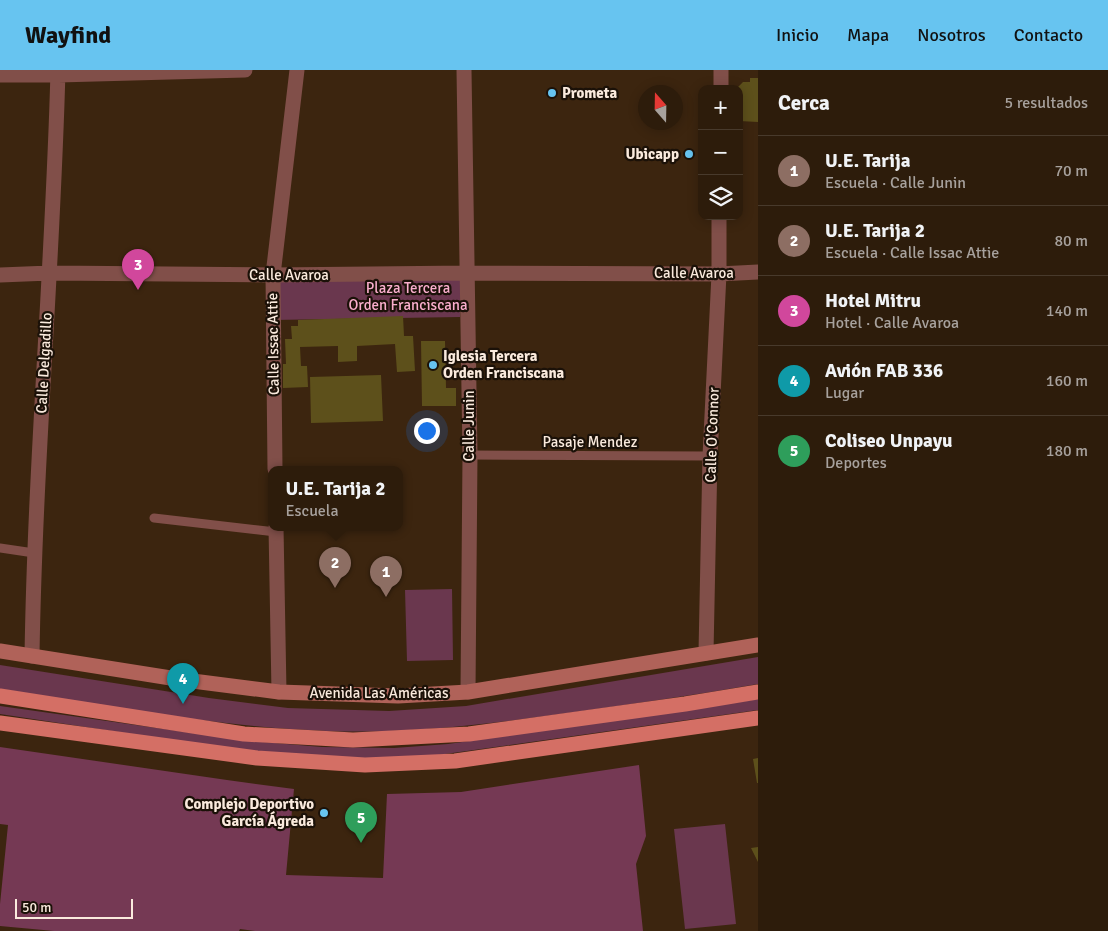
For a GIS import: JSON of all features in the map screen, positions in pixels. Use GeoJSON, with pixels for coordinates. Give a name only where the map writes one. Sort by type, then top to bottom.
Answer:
{"type":"FeatureCollection","features":[{"type":"Feature","properties":{"kind":"main road"},"geometry":{"type":"LineString","coordinates":[[0,696],[244,734],[354,740],[469,734],[758,692]]}},
{"type":"Feature","properties":{"kind":"main road"},"geometry":{"type":"LineString","coordinates":[[0,723],[257,758],[365,765],[455,760],[758,718]]}},
{"type":"Feature","properties":{"kind":"street"},"geometry":{"type":"LineString","coordinates":[[0,75],[245,70]]}},
{"type":"Feature","properties":{"kind":"street","name":"Calle Issac Attie"},"geometry":{"type":"LineString","coordinates":[[275,466],[272,276],[297,70]]}},
{"type":"Feature","properties":{"kind":"street","name":"Calle Junin"},"geometry":{"type":"LineString","coordinates":[[464,70],[470,455],[468,692]]}},
{"type":"Feature","properties":{"kind":"street"},"geometry":{"type":"LineString","coordinates":[[721,70],[721,85]]}},
{"type":"Feature","properties":{"kind":"street","name":"Calle Delgadillo"},"geometry":{"type":"LineString","coordinates":[[32,656],[34,553],[50,273],[58,73]]}},
{"type":"Feature","properties":{"kind":"street","name":"Calle O'Connor"},"geometry":{"type":"LineString","coordinates":[[706,653],[710,456],[719,274],[719,220]]}},
{"type":"Feature","properties":{"kind":"street","name":"Calle Avaroa"},"geometry":{"type":"LineString","coordinates":[[0,275],[50,273],[272,276],[468,272],[719,274],[758,272]]}},
{"type":"Feature","properties":{"kind":"street"},"geometry":{"type":"LineString","coordinates":[[276,531],[279,692]]}},
{"type":"Feature","properties":{"kind":"street","name":"Avenida Las Américas"},"geometry":{"type":"LineString","coordinates":[[0,651],[177,679],[279,692],[398,696],[468,692],[758,645]]}},
{"type":"Feature","properties":{"kind":"lane","name":"Pasaje Mendez"},"geometry":{"type":"LineString","coordinates":[[470,455],[710,456]]}},
{"type":"Feature","properties":{"kind":"lane"},"geometry":{"type":"LineString","coordinates":[[154,518],[268,529]]}},
{"type":"Feature","properties":{"kind":"lane"},"geometry":{"type":"LineString","coordinates":[[0,548],[34,553]]}},
{"type":"Feature","properties":{"kind":"green space","name":"Plaza Tercera Orden Franciscana"},"geometry":{"type":"Polygon","coordinates":[[[461,275],[460,317],[272,320],[275,278],[461,275]]]}},
{"type":"Feature","properties":{"kind":"green space"},"geometry":{"type":"Polygon","coordinates":[[[452,589],[453,660],[407,661],[405,590],[452,589]]]}},
{"type":"Feature","properties":{"kind":"green space"},"geometry":{"type":"Polygon","coordinates":[[[758,657],[758,684],[640,703],[508,721],[418,730],[358,732],[245,725],[163,715],[0,689],[0,665],[209,698],[288,708],[389,711],[466,706],[758,657]]]}},
{"type":"Feature","properties":{"kind":"green space"},"geometry":{"type":"Polygon","coordinates":[[[758,699],[758,710],[438,755],[384,758],[333,758],[223,748],[0,714],[0,706],[250,741],[322,747],[394,748],[448,744],[758,699]]]}},
{"type":"Feature","properties":{"kind":"green space"},"geometry":{"type":"Polygon","coordinates":[[[725,824],[736,924],[685,929],[674,829],[725,824]]]}},
{"type":"Feature","properties":{"kind":"shaded area","name":"Complejo Deportivo García Ágreda"},"geometry":{"type":"Polygon","coordinates":[[[0,747],[294,789],[286,875],[383,878],[387,794],[461,792],[639,765],[646,836],[636,864],[643,931],[255,931],[240,929],[239,931],[54,931],[0,926],[0,904],[8,825],[0,824],[0,747]]]}},
{"type":"Feature","properties":{"kind":"building"},"geometry":{"type":"Polygon","coordinates":[[[750,78],[758,78],[758,122],[743,121],[743,85],[740,85],[743,82],[750,82],[750,78]]]}},
{"type":"Feature","properties":{"kind":"building"},"geometry":{"type":"Polygon","coordinates":[[[403,316],[404,336],[413,336],[415,371],[397,372],[395,344],[357,346],[357,361],[338,362],[338,346],[300,347],[301,366],[307,366],[308,387],[283,388],[283,364],[286,364],[285,339],[292,339],[291,326],[298,326],[298,320],[403,316]]]}},
{"type":"Feature","properties":{"kind":"building","name":"Iglesia Tercera Orden Franciscana"},"geometry":{"type":"Polygon","coordinates":[[[421,341],[445,341],[446,388],[456,388],[456,406],[422,406],[421,341]]]}},
{"type":"Feature","properties":{"kind":"building"},"geometry":{"type":"Polygon","coordinates":[[[381,375],[383,421],[311,423],[310,377],[381,375]]]}},
{"type":"Feature","properties":{"kind":"building"},"geometry":{"type":"Polygon","coordinates":[[[758,758],[758,783],[757,783],[753,759],[758,758]]]}},
{"type":"Feature","properties":{"kind":"building"},"geometry":{"type":"Polygon","coordinates":[[[758,847],[758,862],[751,848],[758,847]]]}},
{"type":"Feature","properties":{"kind":"place","name":"Prometa"},"geometry":{"type":"Point","coordinates":[552,93]}},
{"type":"Feature","properties":{"kind":"place","name":"Ubicapp"},"geometry":{"type":"Point","coordinates":[689,154]}},
{"type":"Feature","properties":{"kind":"place","name":"Hotel Mitru"},"geometry":{"type":"Point","coordinates":[138,290]}},
{"type":"Feature","properties":{"kind":"place","name":"Iglesia Tercera Orden Franciscana"},"geometry":{"type":"Point","coordinates":[433,365]}},
{"type":"Feature","properties":{"kind":"place","name":"U.E. Tarija 2"},"geometry":{"type":"Point","coordinates":[335,588]}},
{"type":"Feature","properties":{"kind":"place","name":"U.E. Tarija"},"geometry":{"type":"Point","coordinates":[386,597]}},
{"type":"Feature","properties":{"kind":"place","name":"Avión FAB 336"},"geometry":{"type":"Point","coordinates":[183,704]}},
{"type":"Feature","properties":{"kind":"place","name":"Complejo Deportivo García Ágreda"},"geometry":{"type":"Point","coordinates":[324,813]}},
{"type":"Feature","properties":{"kind":"place","name":"Coliseo Unpayu"},"geometry":{"type":"Point","coordinates":[361,843]}}]}
